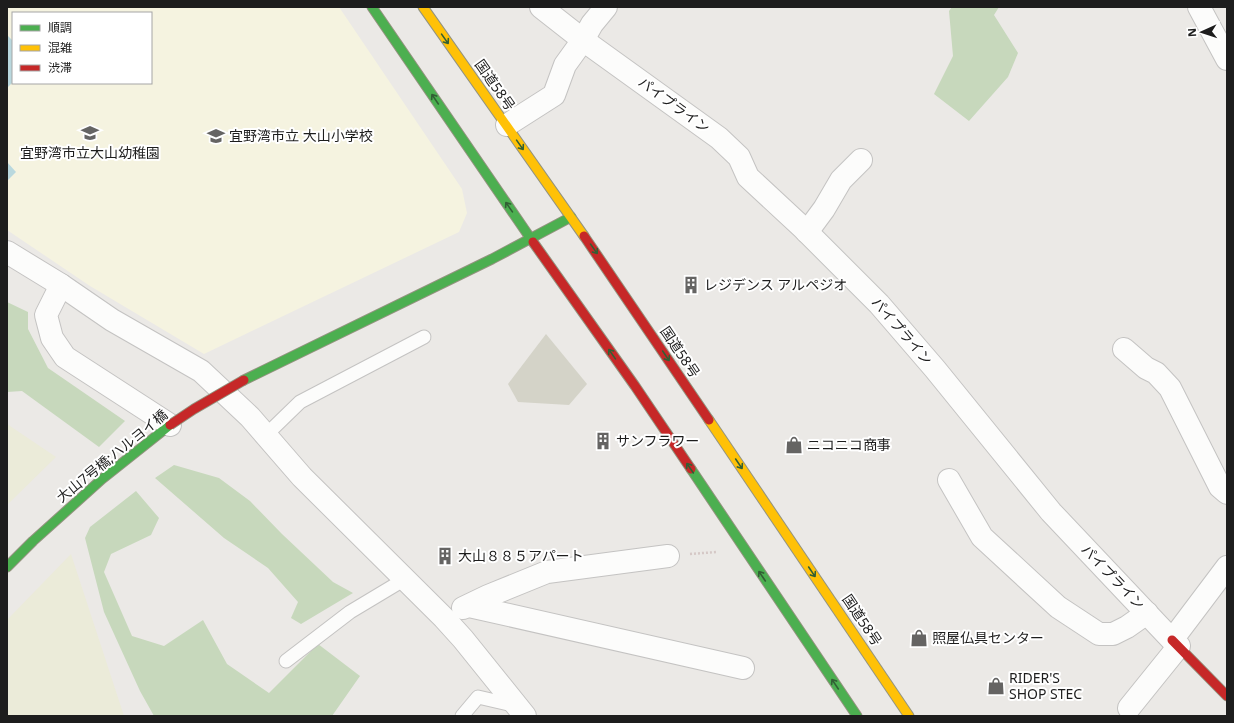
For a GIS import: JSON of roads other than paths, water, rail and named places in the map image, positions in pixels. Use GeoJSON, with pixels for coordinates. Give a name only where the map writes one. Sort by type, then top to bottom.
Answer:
{"type":"FeatureCollection","features":[{"type":"Feature","properties":{"kind":"main road"},"geometry":{"type":"LineString","coordinates":[[372,7],[634,386],[857,716]]}},
{"type":"Feature","properties":{"kind":"main road","name":"国道58号"},"geometry":{"type":"LineString","coordinates":[[423,7],[620,287],[909,716]]}},
{"type":"Feature","properties":{"kind":"main road","name":"大山7号橋;ハルヨイ橋"},"geometry":{"type":"LineString","coordinates":[[7,567],[33,541],[102,479],[170,425],[194,409],[244,380],[492,259],[571,217]]}},
{"type":"Feature","properties":{"kind":"main road","name":"パイプライン"},"geometry":{"type":"LineString","coordinates":[[1176,643],[1227,696]]}},
{"type":"Feature","properties":{"kind":"street","name":"パイプライン"},"geometry":{"type":"LineString","coordinates":[[541,7],[583,40],[719,138],[739,157],[748,177],[807,232],[879,304],[935,369],[1051,512],[1176,643]]}},
{"type":"Feature","properties":{"kind":"street"},"geometry":{"type":"LineString","coordinates":[[507,125],[554,95],[565,65],[583,40],[592,24],[606,7]]}},
{"type":"Feature","properties":{"kind":"street"},"geometry":{"type":"LineString","coordinates":[[1199,7],[1227,59]]}},
{"type":"Feature","properties":{"kind":"street"},"geometry":{"type":"LineString","coordinates":[[807,232],[824,209],[841,180],[861,160]]}},
{"type":"Feature","properties":{"kind":"street"},"geometry":{"type":"LineString","coordinates":[[7,252],[112,320],[201,371],[250,417],[302,477],[444,618],[463,639],[521,711]]}},
{"type":"Feature","properties":{"kind":"street"},"geometry":{"type":"LineString","coordinates":[[61,286],[46,315],[52,338],[66,357],[170,425]]}},
{"type":"Feature","properties":{"kind":"street"},"geometry":{"type":"LineString","coordinates":[[1124,349],[1146,368],[1156,373],[1170,388],[1220,487],[1227,493]]}},
{"type":"Feature","properties":{"kind":"street"},"geometry":{"type":"LineString","coordinates":[[949,480],[982,537],[1058,607],[1099,634],[1113,634],[1127,627],[1147,613]]}},
{"type":"Feature","properties":{"kind":"street"},"geometry":{"type":"LineString","coordinates":[[444,618],[488,596],[547,572],[668,556]]}},
{"type":"Feature","properties":{"kind":"street"},"geometry":{"type":"LineString","coordinates":[[1129,708],[1176,643],[1227,567]]}},
{"type":"Feature","properties":{"kind":"street"},"geometry":{"type":"LineString","coordinates":[[469,606],[743,668]]}},
{"type":"Feature","properties":{"kind":"lane"},"geometry":{"type":"LineString","coordinates":[[266,435],[300,402],[424,337]]}},
{"type":"Feature","properties":{"kind":"lane"},"geometry":{"type":"LineString","coordinates":[[286,661],[350,612],[405,579]]}},
{"type":"Feature","properties":{"kind":"lane"},"geometry":{"type":"LineString","coordinates":[[462,716],[478,698],[521,711]]}},
{"type":"Feature","properties":{"kind":"water"},"geometry":{"type":"Polygon","coordinates":[[[7,35],[12,40],[12,83],[7,88],[7,35]]]}},
{"type":"Feature","properties":{"kind":"water"},"geometry":{"type":"Polygon","coordinates":[[[7,162],[16,172],[7,181],[7,162]]]}},
{"type":"Feature","properties":{"kind":"place","name":"宜野湾市立大山幼稚園"},"geometry":{"type":"Point","coordinates":[90,133]}},
{"type":"Feature","properties":{"kind":"place","name":"宜野湾市立 大山小学校"},"geometry":{"type":"Point","coordinates":[216,136]}},
{"type":"Feature","properties":{"kind":"place","name":"レジデンス アルペジオ"},"geometry":{"type":"Point","coordinates":[691,285]}},
{"type":"Feature","properties":{"kind":"place","name":"サンフラワー"},"geometry":{"type":"Point","coordinates":[603,441]}},
{"type":"Feature","properties":{"kind":"place","name":"ニコニコ商事"},"geometry":{"type":"Point","coordinates":[794,445]}},
{"type":"Feature","properties":{"kind":"place","name":"大山８８５アパート"},"geometry":{"type":"Point","coordinates":[445,556]}},
{"type":"Feature","properties":{"kind":"place","name":"照屋仏具センター"},"geometry":{"type":"Point","coordinates":[919,638]}},
{"type":"Feature","properties":{"kind":"place","name":"RIDER'S SHOP STEC"},"geometry":{"type":"Point","coordinates":[996,686]}}]}
